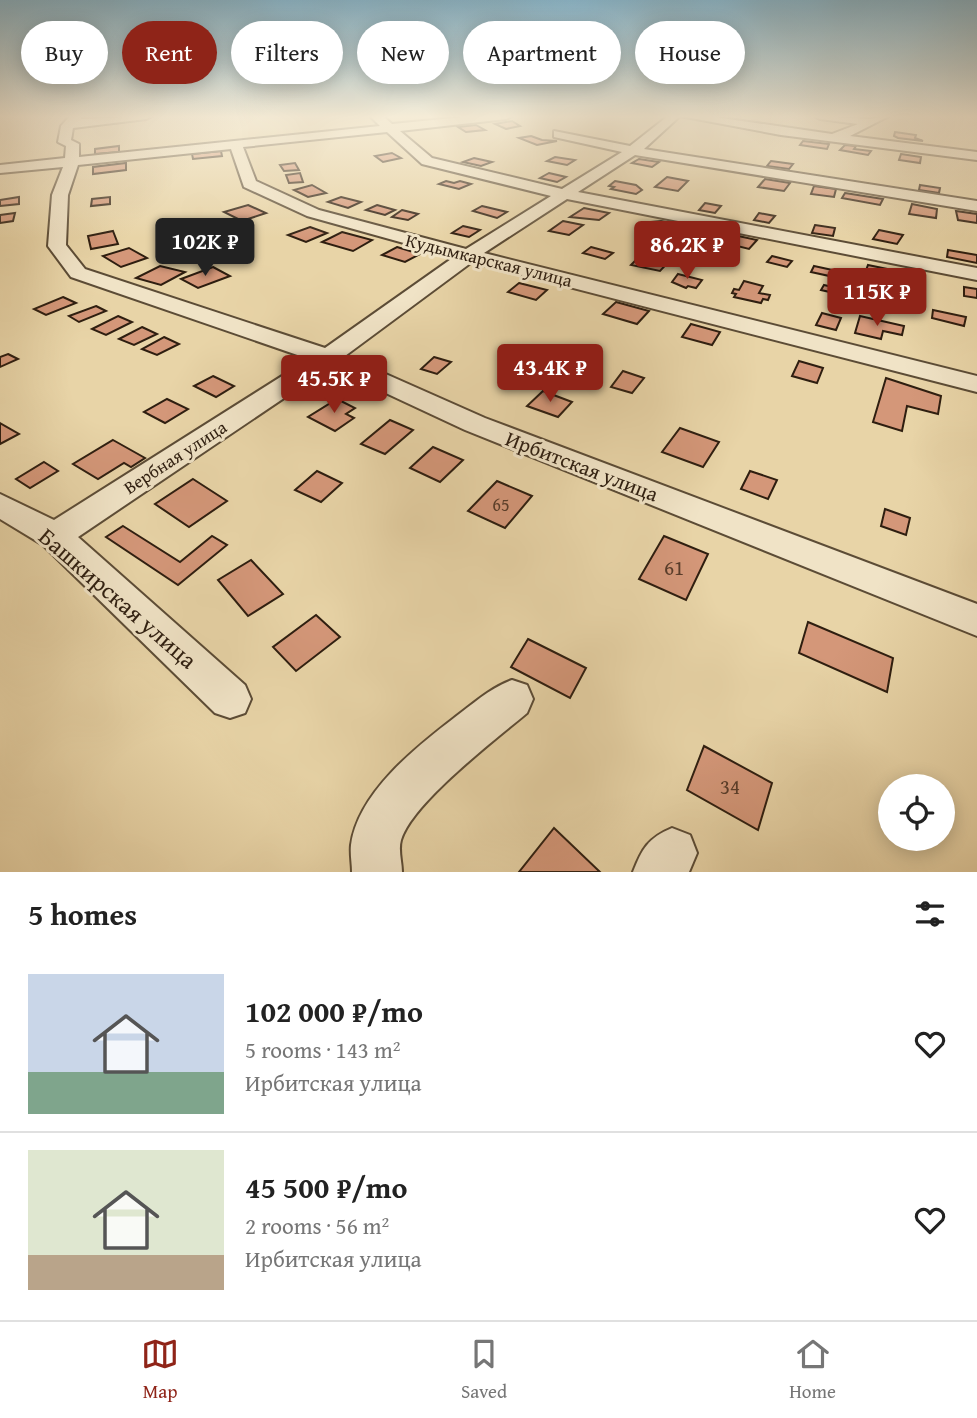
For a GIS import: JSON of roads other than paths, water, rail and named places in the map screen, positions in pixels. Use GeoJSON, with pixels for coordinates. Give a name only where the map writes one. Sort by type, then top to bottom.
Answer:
{"type":"FeatureCollection","features":[{"type":"Feature","properties":{"kind":"street"},"geometry":{"type":"LineString","coordinates":[[72,157],[72,162]]}},
{"type":"Feature","properties":{"kind":"street"},"geometry":{"type":"LineString","coordinates":[[0,169],[123,157]]}},
{"type":"Feature","properties":{"kind":"street","name":"Кудымкарская улица"},"geometry":{"type":"LineString","coordinates":[[240,157],[249,184],[313,213],[977,383]]}},
{"type":"Feature","properties":{"kind":"street"},"geometry":{"type":"LineString","coordinates":[[422,157],[448,168],[563,194],[977,274]]}},
{"type":"Feature","properties":{"kind":"street","name":"Вербная улица"},"geometry":{"type":"LineString","coordinates":[[55,536],[328,357],[469,255],[624,157]]}},
{"type":"Feature","properties":{"kind":"street"},"geometry":{"type":"LineString","coordinates":[[669,157],[977,206]]}},
{"type":"Feature","properties":{"kind":"street","name":"Ирбитская улица"},"geometry":{"type":"LineString","coordinates":[[72,162],[60,195],[57,246],[78,273],[328,357],[475,424],[977,620]]}},
{"type":"Feature","properties":{"kind":"street","name":"Башкирская улица"},"geometry":{"type":"LineString","coordinates":[[0,505],[55,536],[230,699]]}},
{"type":"Feature","properties":{"kind":"street"},"geometry":{"type":"LineString","coordinates":[[377,872],[376,842],[388,810],[445,754],[512,699]]}}]}
